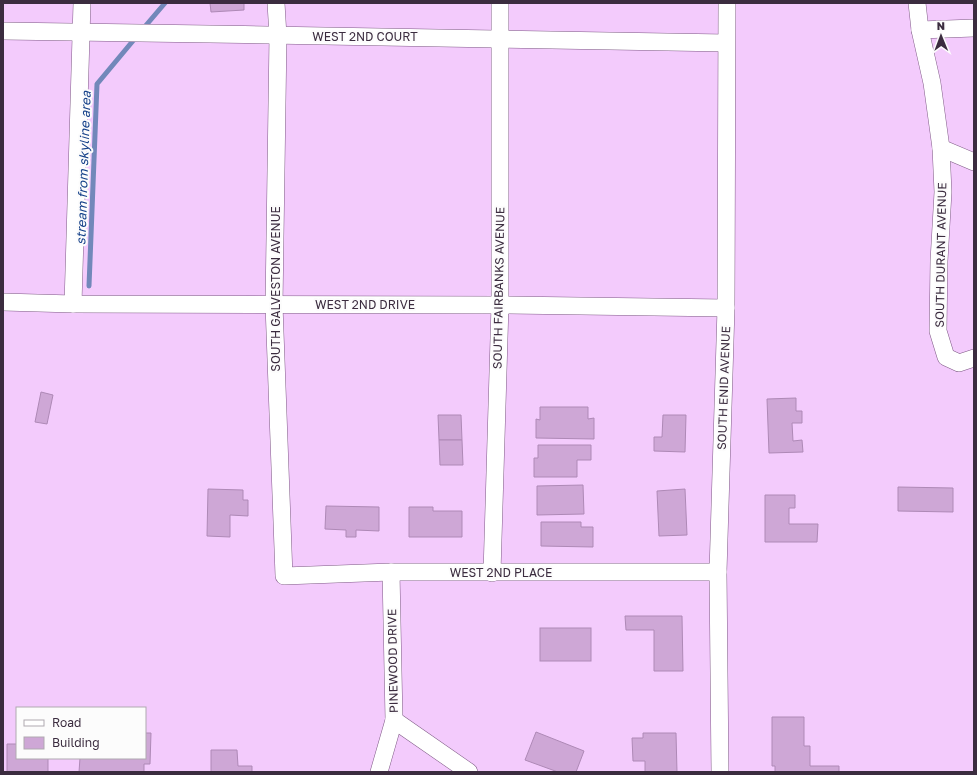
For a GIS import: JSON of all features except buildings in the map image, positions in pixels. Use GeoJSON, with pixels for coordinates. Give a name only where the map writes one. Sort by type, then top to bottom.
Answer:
{"type":"FeatureCollection","features":[{"type":"Feature","properties":{"kind":"street"},"geometry":{"type":"LineString","coordinates":[[73,304],[83,32],[82,3]]}},
{"type":"Feature","properties":{"kind":"street","name":"SOUTH GALVESTON AVENUE"},"geometry":{"type":"LineString","coordinates":[[276,3],[278,36],[274,306],[284,576]]}},
{"type":"Feature","properties":{"kind":"street","name":"SOUTH FAIRBANKS AVENUE"},"geometry":{"type":"LineString","coordinates":[[492,573],[500,305],[500,3]]}},
{"type":"Feature","properties":{"kind":"street","name":"SOUTH ENID AVENUE"},"geometry":{"type":"LineString","coordinates":[[720,772],[718,572],[726,308],[727,3]]}},
{"type":"Feature","properties":{"kind":"street","name":"SOUTH DURANT AVENUE"},"geometry":{"type":"LineString","coordinates":[[916,3],[920,30],[932,83],[941,148],[943,192],[939,261],[938,331],[946,357],[959,363],[974,358]]}},
{"type":"Feature","properties":{"kind":"street"},"geometry":{"type":"LineString","coordinates":[[920,30],[974,28]]}},
{"type":"Feature","properties":{"kind":"street","name":"WEST 2ND COURT"},"geometry":{"type":"LineString","coordinates":[[3,31],[499,38],[726,43]]}},
{"type":"Feature","properties":{"kind":"street"},"geometry":{"type":"LineString","coordinates":[[941,148],[974,162]]}},
{"type":"Feature","properties":{"kind":"street","name":"WEST 2ND DRIVE"},"geometry":{"type":"LineString","coordinates":[[3,302],[274,306],[500,305],[726,308]]}},
{"type":"Feature","properties":{"kind":"street","name":"WEST 2ND PLACE"},"geometry":{"type":"LineString","coordinates":[[284,576],[390,572],[718,572]]}},
{"type":"Feature","properties":{"kind":"street","name":"PINEWOOD DRIVE"},"geometry":{"type":"LineString","coordinates":[[379,772],[394,720],[390,572]]}},
{"type":"Feature","properties":{"kind":"street"},"geometry":{"type":"LineString","coordinates":[[394,720],[469,772]]}},
{"type":"Feature","properties":{"kind":"waterway","name":"stream from skyline area"},"geometry":{"type":"LineString","coordinates":[[142,30],[165,3]]}},
{"type":"Feature","properties":{"kind":"waterway","name":"stream from skyline area"},"geometry":{"type":"LineString","coordinates":[[89,286],[97,84],[137,36]]}}]}
